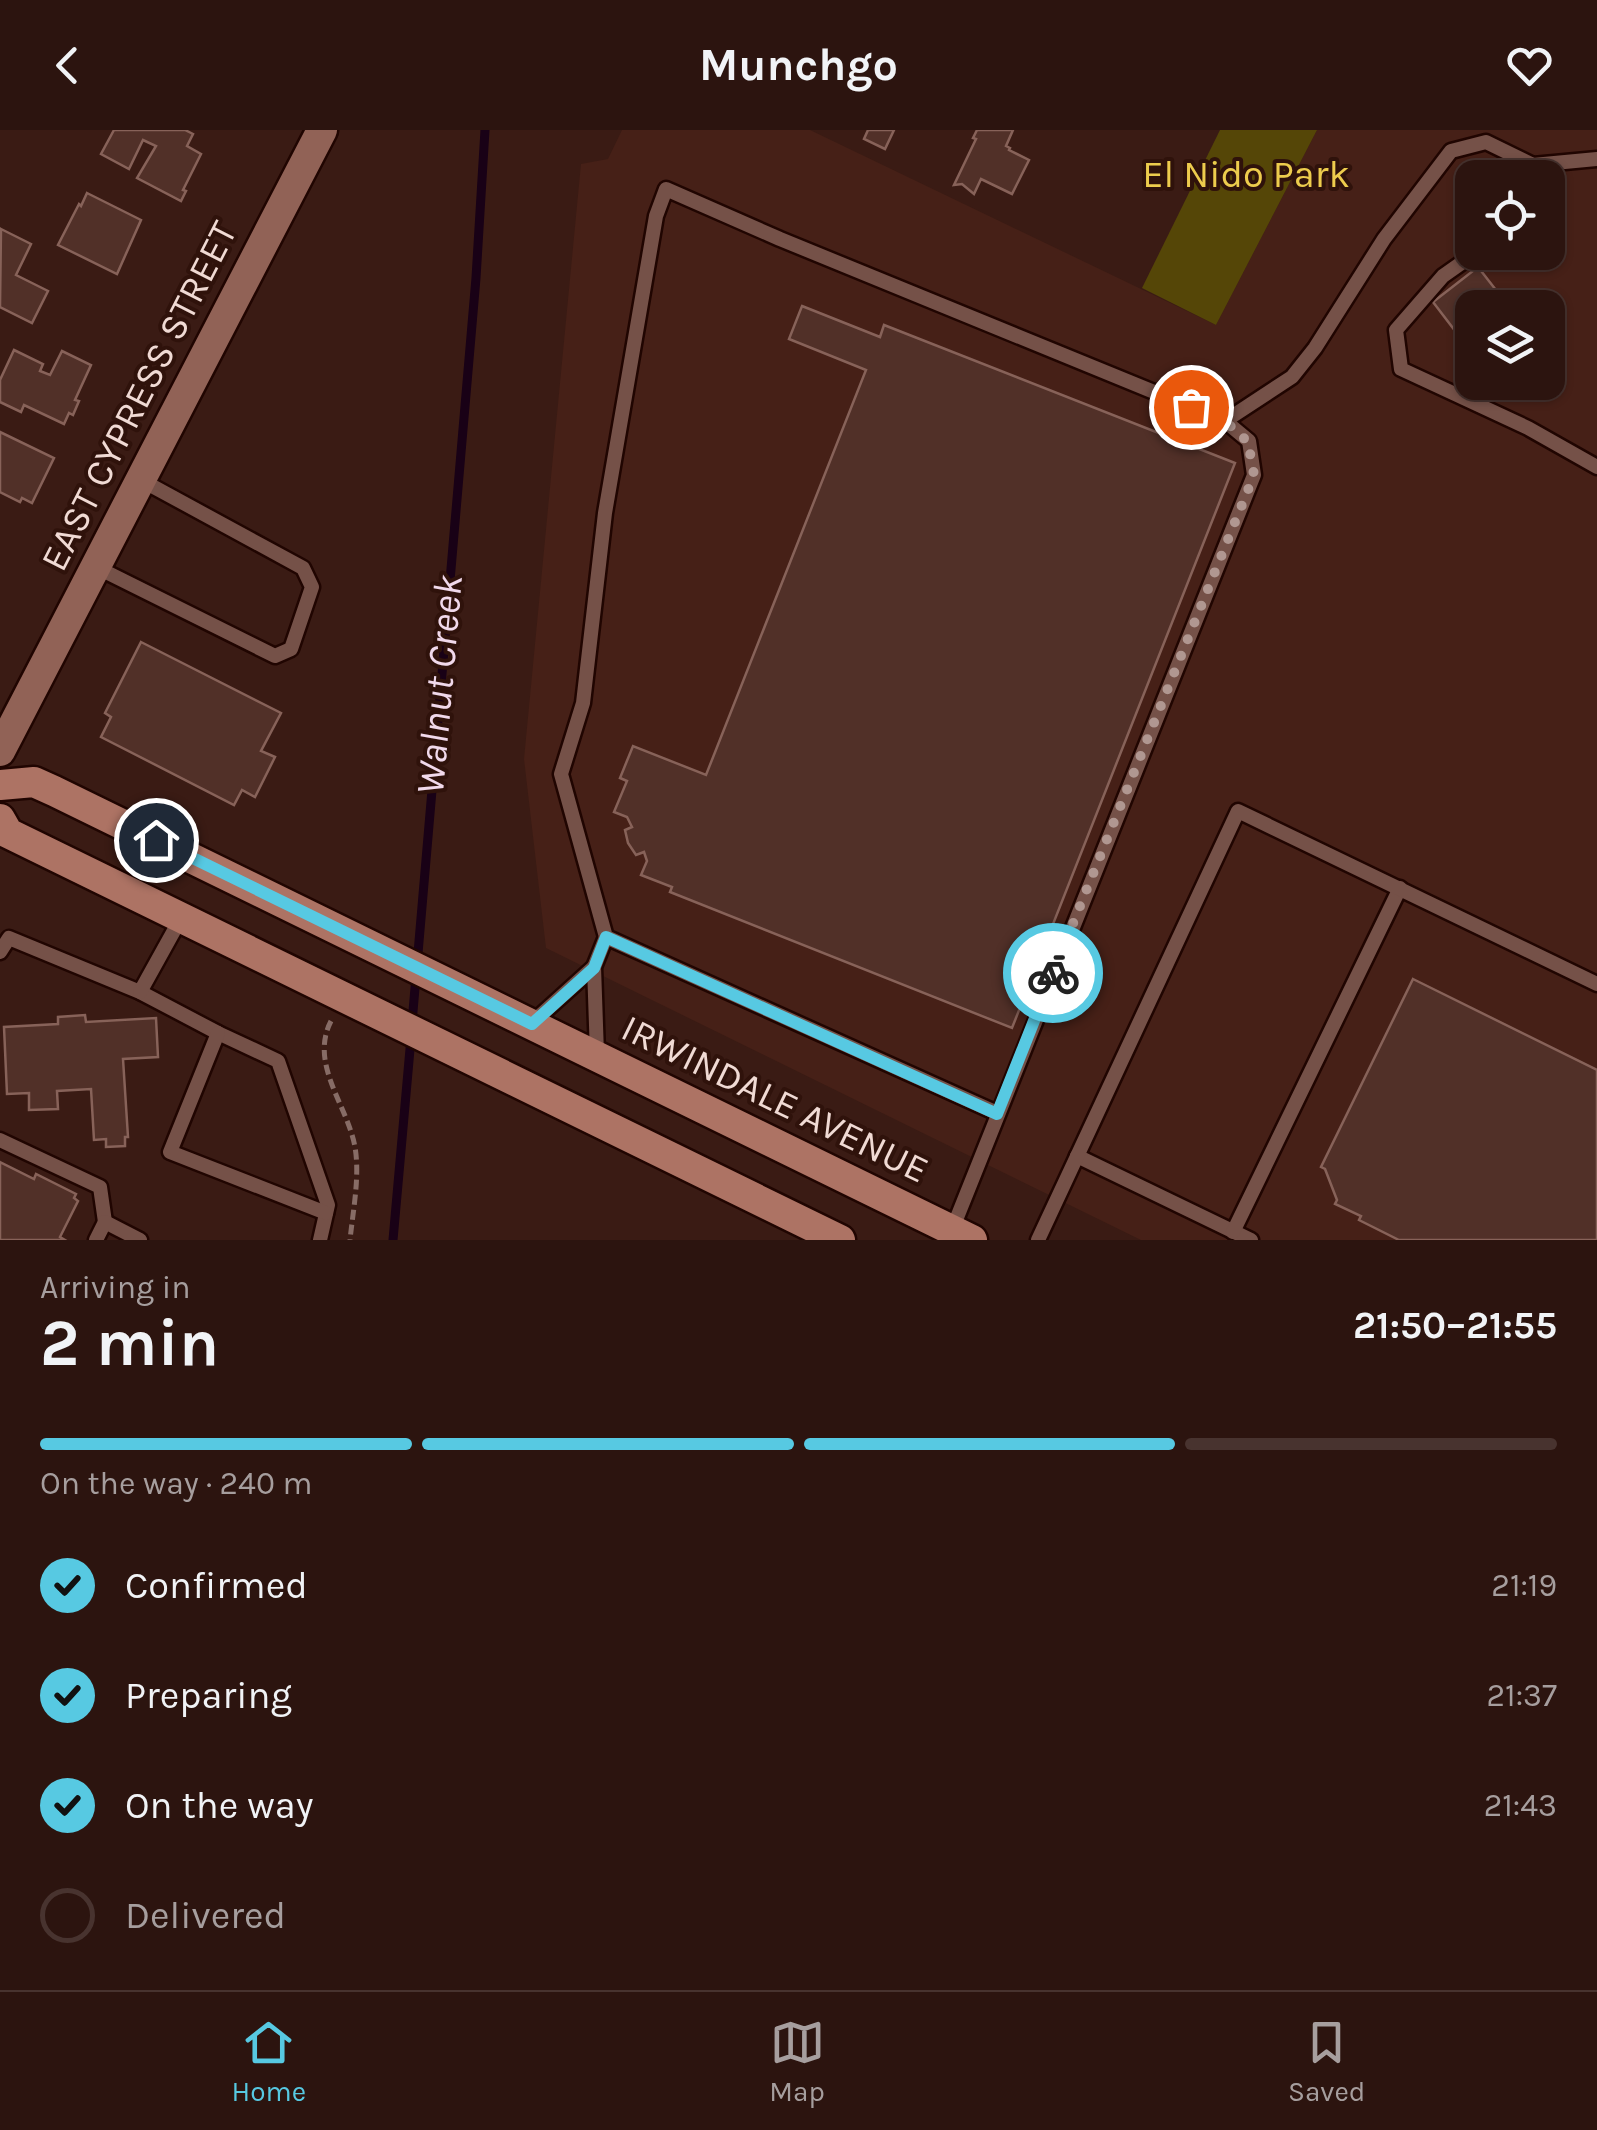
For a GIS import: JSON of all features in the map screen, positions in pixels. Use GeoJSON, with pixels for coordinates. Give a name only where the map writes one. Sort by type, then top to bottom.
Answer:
{"type":"FeatureCollection","features":[{"type":"Feature","properties":{"kind":"main road","name":"IRWINDALE AVENUE"},"geometry":{"type":"LineString","coordinates":[[0,785],[34,782],[962,1235]]}},
{"type":"Feature","properties":{"kind":"main road"},"geometry":{"type":"LineString","coordinates":[[0,818],[8,833],[840,1240]]}},
{"type":"Feature","properties":{"kind":"street","name":"EAST CYPRESS STREET"},"geometry":{"type":"LineString","coordinates":[[0,751],[322,130]]}},
{"type":"Feature","properties":{"kind":"lane"},"geometry":{"type":"LineString","coordinates":[[1225,421],[1292,377],[1384,240],[1451,150],[1486,142],[1513,160]]}},
{"type":"Feature","properties":{"kind":"lane"},"geometry":{"type":"LineString","coordinates":[[1565,165],[1597,159]]}},
{"type":"Feature","properties":{"kind":"lane"},"geometry":{"type":"LineString","coordinates":[[597,1056],[594,968],[606,937],[562,774],[583,702],[605,513],[656,216],[666,189],[1225,421],[1248,442],[1254,475],[997,1114],[962,1235]]}},
{"type":"Feature","properties":{"kind":"lane"},"geometry":{"type":"LineString","coordinates":[[1455,267],[1442,276],[1396,330],[1401,369],[1528,428],[1597,467]]}},
{"type":"Feature","properties":{"kind":"lane"},"geometry":{"type":"LineString","coordinates":[[96,567],[275,656],[291,650],[312,587],[303,568],[141,480]]}},
{"type":"Feature","properties":{"kind":"lane"},"geometry":{"type":"LineString","coordinates":[[1038,1240],[1238,811],[1597,984]]}},
{"type":"Feature","properties":{"kind":"lane"},"geometry":{"type":"LineString","coordinates":[[1233,1232],[1400,888]]}},
{"type":"Feature","properties":{"kind":"lane"},"geometry":{"type":"LineString","coordinates":[[140,992],[182,918]]}},
{"type":"Feature","properties":{"kind":"lane"},"geometry":{"type":"LineString","coordinates":[[606,937],[997,1114]]}},
{"type":"Feature","properties":{"kind":"lane"},"geometry":{"type":"LineString","coordinates":[[0,952],[9,938],[140,992],[278,1061],[328,1206],[320,1240]]}},
{"type":"Feature","properties":{"kind":"lane"},"geometry":{"type":"LineString","coordinates":[[532,1024],[594,968]]}},
{"type":"Feature","properties":{"kind":"lane"},"geometry":{"type":"LineString","coordinates":[[218,1033],[170,1152],[326,1214]]}},
{"type":"Feature","properties":{"kind":"lane"},"geometry":{"type":"LineString","coordinates":[[0,1140],[100,1187],[105,1222],[96,1240]]}},
{"type":"Feature","properties":{"kind":"lane"},"geometry":{"type":"LineString","coordinates":[[1077,1156],[1251,1240]]}},
{"type":"Feature","properties":{"kind":"lane"},"geometry":{"type":"LineString","coordinates":[[105,1222],[140,1240]]}},
{"type":"Feature","properties":{"kind":"path"},"geometry":{"type":"LineString","coordinates":[[344,997],[322,1046],[355,1146],[357,1167],[350,1240]]}},
{"type":"Feature","properties":{"kind":"shaded area"},"geometry":{"type":"Polygon","coordinates":[[[622,130],[810,130],[1216,325],[1317,130],[1597,130],[1597,1240],[1141,1240],[546,948],[524,759],[581,164],[608,159],[622,130]]]}},
{"type":"Feature","properties":{"kind":"green space","name":"El Nido Park"},"geometry":{"type":"Polygon","coordinates":[[[1220,130],[1317,130],[1216,325],[1142,288],[1220,130]]]}},
{"type":"Feature","properties":{"kind":"building"},"geometry":{"type":"Polygon","coordinates":[[[114,130],[185,130],[193,134],[187,146],[201,154],[181,201],[137,178],[156,146],[143,140],[129,169],[101,154],[114,130]]]}},
{"type":"Feature","properties":{"kind":"building"},"geometry":{"type":"Polygon","coordinates":[[[868,130],[894,130],[885,149],[864,139],[868,130]]]}},
{"type":"Feature","properties":{"kind":"building"},"geometry":{"type":"Polygon","coordinates":[[[977,130],[1013,130],[1006,146],[1029,160],[1012,194],[981,179],[974,194],[962,184],[954,185],[977,130]]]}},
{"type":"Feature","properties":{"kind":"building"},"geometry":{"type":"Polygon","coordinates":[[[87,193],[141,220],[117,274],[58,245],[87,193]]]}},
{"type":"Feature","properties":{"kind":"building"},"geometry":{"type":"Polygon","coordinates":[[[1,229],[31,244],[16,275],[48,291],[32,323],[0,307],[1,229]]]}},
{"type":"Feature","properties":{"kind":"building"},"geometry":{"type":"Polygon","coordinates":[[[1474,270],[1480,270],[1496,290],[1455,290],[1455,331],[1433,302],[1474,270]]]}},
{"type":"Feature","properties":{"kind":"building"},"geometry":{"type":"Polygon","coordinates":[[[802,306],[880,337],[884,325],[1235,463],[1012,1028],[670,892],[672,887],[641,875],[647,861],[644,852],[636,855],[628,843],[625,830],[632,827],[627,817],[614,812],[627,781],[620,778],[633,746],[706,775],[866,370],[789,339],[802,306]]]}},
{"type":"Feature","properties":{"kind":"building"},"geometry":{"type":"Polygon","coordinates":[[[14,350],[43,364],[40,371],[50,375],[62,351],[91,365],[75,400],[79,401],[73,415],[69,413],[64,424],[24,405],[21,412],[0,402],[0,380],[14,350]]]}},
{"type":"Feature","properties":{"kind":"building"},"geometry":{"type":"Polygon","coordinates":[[[0,432],[54,458],[32,503],[0,492],[0,432]]]}},
{"type":"Feature","properties":{"kind":"building"},"geometry":{"type":"Polygon","coordinates":[[[141,642],[281,713],[261,751],[275,757],[255,797],[242,790],[234,805],[101,737],[111,717],[105,713],[141,642]]]}},
{"type":"Feature","properties":{"kind":"building"},"geometry":{"type":"Polygon","coordinates":[[[1413,979],[1597,1070],[1597,1240],[1399,1240],[1335,1204],[1337,1200],[1321,1167],[1413,979]]]}},
{"type":"Feature","properties":{"kind":"building"},"geometry":{"type":"Polygon","coordinates":[[[85,1015],[86,1022],[156,1018],[158,1057],[123,1059],[128,1137],[125,1146],[106,1147],[106,1139],[94,1140],[91,1089],[57,1091],[58,1109],[29,1110],[29,1093],[7,1094],[4,1027],[58,1024],[58,1017],[85,1015]]]}},
{"type":"Feature","properties":{"kind":"building"},"geometry":{"type":"Polygon","coordinates":[[[0,1162],[76,1194],[74,1198],[78,1201],[60,1237],[65,1240],[0,1240],[0,1162]]]}},
{"type":"Feature","properties":{"kind":"waterway","name":"Walnut Creek"},"geometry":{"type":"LineString","coordinates":[[412,1023],[476,278],[485,130]]}},
{"type":"Feature","properties":{"kind":"waterway","name":"Walnut Creek"},"geometry":{"type":"LineString","coordinates":[[393,1240],[411,1038]]}},
{"type":"Feature","properties":{"kind":"way so far"},"geometry":{"type":"LineString","coordinates":[[1053,973],[1254,475],[1248,442],[1225,421],[1191,407]]}},
{"type":"Feature","properties":{"kind":"route"},"geometry":{"type":"LineString","coordinates":[[156,840],[532,1024],[594,968],[606,937],[997,1114],[1053,973]]}}]}
